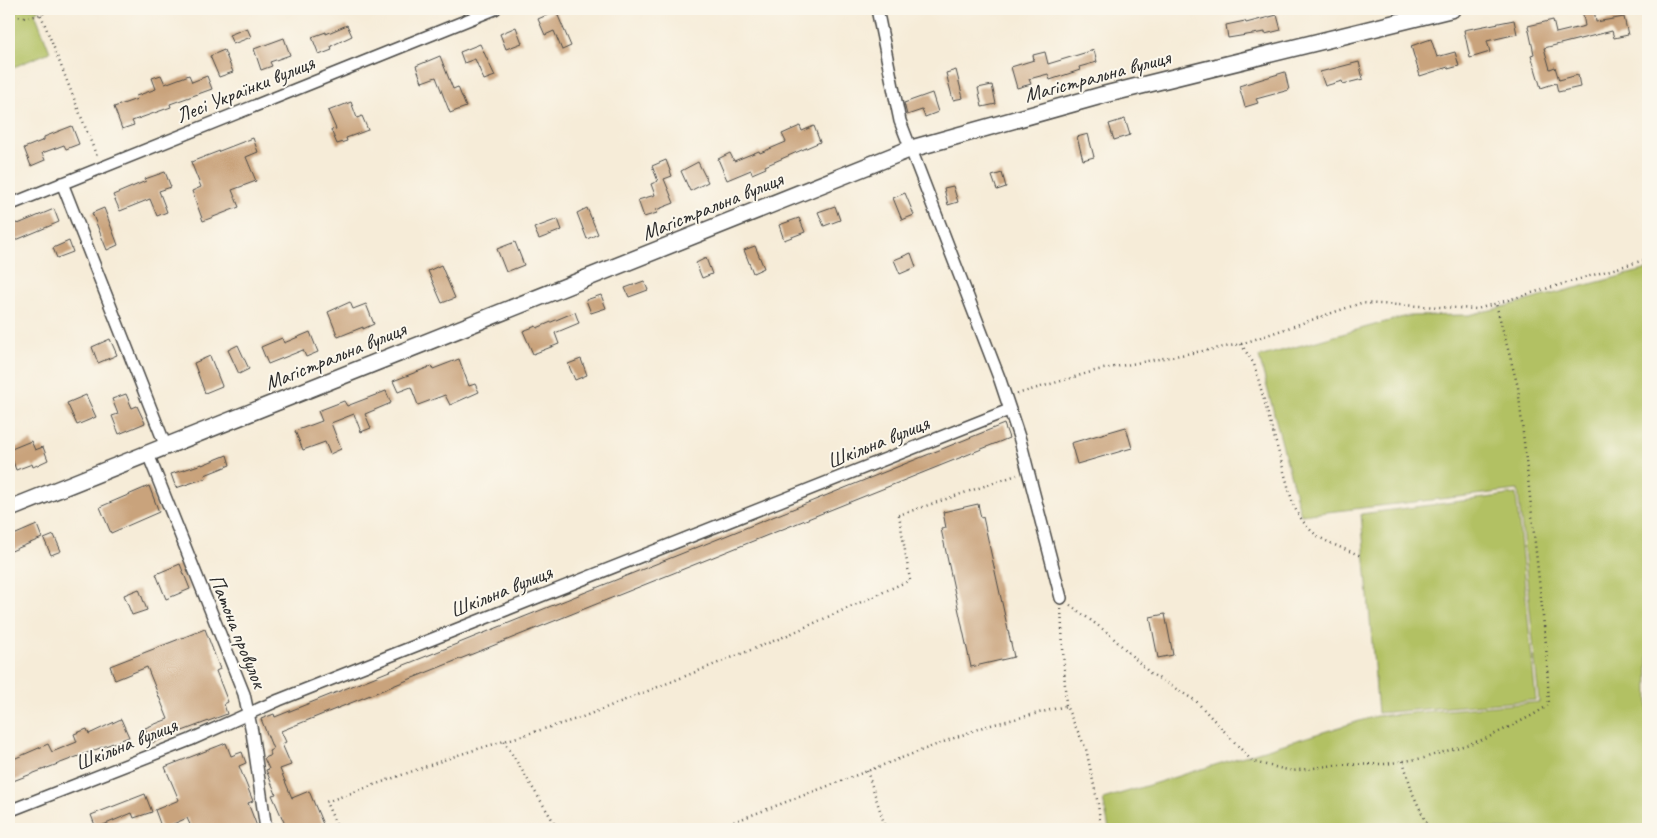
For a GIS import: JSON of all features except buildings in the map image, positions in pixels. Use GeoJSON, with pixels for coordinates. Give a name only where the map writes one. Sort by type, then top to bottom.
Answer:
{"type":"FeatureCollection","features":[{"type":"Feature","properties":{"kind":"main road","name":"Магістральна вулиця"},"geometry":{"type":"LineString","coordinates":[[9,509],[910,149],[1103,95],[1452,9]]}},
{"type":"Feature","properties":{"kind":"street","name":"Лесі Українки вулиця"},"geometry":{"type":"LineString","coordinates":[[9,205],[495,9]]}},
{"type":"Feature","properties":{"kind":"street"},"geometry":{"type":"LineString","coordinates":[[877,9],[897,110],[910,149],[1006,397],[1028,471],[1060,598]]}},
{"type":"Feature","properties":{"kind":"street"},"geometry":{"type":"LineString","coordinates":[[62,183],[166,447]]}},
{"type":"Feature","properties":{"kind":"street","name":"Шкільна вулиця"},"geometry":{"type":"LineString","coordinates":[[9,811],[190,740],[297,692],[1009,410]]}},
{"type":"Feature","properties":{"kind":"street","name":"Патона провулок"},"geometry":{"type":"LineString","coordinates":[[148,454],[244,694],[249,713],[266,829]]}},
{"type":"Feature","properties":{"kind":"path"},"geometry":{"type":"LineString","coordinates":[[9,14],[25,18],[41,15],[51,9]]}},
{"type":"Feature","properties":{"kind":"path"},"geometry":{"type":"LineString","coordinates":[[41,15],[101,168]]}},
{"type":"Feature","properties":{"kind":"path"},"geometry":{"type":"LineString","coordinates":[[1006,397],[1098,370],[1241,344],[1361,303],[1477,309],[1648,259]]}},
{"type":"Feature","properties":{"kind":"path"},"geometry":{"type":"LineString","coordinates":[[1060,598],[1108,633],[1150,673],[1196,701],[1253,762],[1292,770],[1335,764],[1385,764],[1424,758],[1485,739],[1534,715],[1549,705],[1546,644],[1518,387],[1496,304]]}},
{"type":"Feature","properties":{"kind":"path"},"geometry":{"type":"LineString","coordinates":[[1241,344],[1254,364],[1293,504],[1301,521],[1316,536],[1361,556]]}},
{"type":"Feature","properties":{"kind":"path"},"geometry":{"type":"LineString","coordinates":[[338,829],[326,802],[458,755],[580,718],[781,638],[910,580],[899,515],[1028,471]]}},
{"type":"Feature","properties":{"kind":"path"},"geometry":{"type":"LineString","coordinates":[[1060,598],[1066,706],[1086,749],[1098,804],[1101,829]]}},
{"type":"Feature","properties":{"kind":"path"},"geometry":{"type":"LineString","coordinates":[[715,829],[983,727],[1066,706]]}},
{"type":"Feature","properties":{"kind":"path"},"geometry":{"type":"LineString","coordinates":[[504,741],[558,829]]}},
{"type":"Feature","properties":{"kind":"path"},"geometry":{"type":"LineString","coordinates":[[1403,761],[1413,794],[1429,829]]}},
{"type":"Feature","properties":{"kind":"path"},"geometry":{"type":"LineString","coordinates":[[867,771],[886,829]]}},
{"type":"Feature","properties":{"kind":"green space"},"geometry":{"type":"Polygon","coordinates":[[[9,9],[40,9],[35,13],[50,52],[9,69],[9,9]]]}},
{"type":"Feature","properties":{"kind":"green space"},"geometry":{"type":"Polygon","coordinates":[[[1648,269],[1648,829],[1109,829],[1103,799],[1376,716],[1539,702],[1518,490],[1301,515],[1259,357],[1407,316],[1469,315],[1648,269]]]}},
{"type":"Feature","properties":{"kind":"green space"},"geometry":{"type":"Polygon","coordinates":[[[1516,494],[1536,700],[1378,713],[1361,514],[1516,494]]]}}]}
